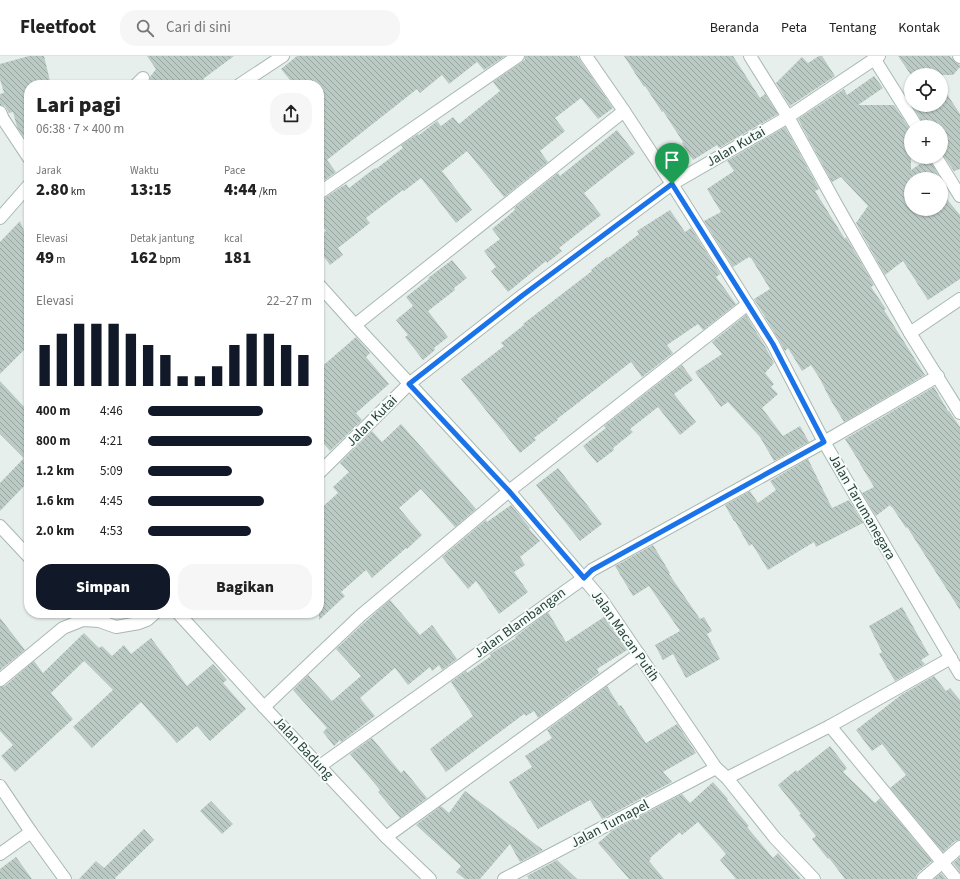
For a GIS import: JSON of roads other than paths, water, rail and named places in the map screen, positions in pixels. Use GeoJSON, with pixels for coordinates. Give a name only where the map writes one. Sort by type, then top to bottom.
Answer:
{"type":"FeatureCollection","features":[{"type":"Feature","properties":{"kind":"street"},"geometry":{"type":"LineString","coordinates":[[247,80],[283,56]]}},
{"type":"Feature","properties":{"kind":"street"},"geometry":{"type":"LineString","coordinates":[[324,190],[518,56]]}},
{"type":"Feature","properties":{"kind":"street","name":"Jalan Tarumanegara"},"geometry":{"type":"LineString","coordinates":[[586,56],[672,184],[773,344],[824,442],[960,674]]}},
{"type":"Feature","properties":{"kind":"street"},"geometry":{"type":"LineString","coordinates":[[750,56],[788,117],[836,206],[910,333],[960,413]]}},
{"type":"Feature","properties":{"kind":"street"},"geometry":{"type":"LineString","coordinates":[[877,58],[913,120]]}},
{"type":"Feature","properties":{"kind":"street","name":"Jalan Kutai"},"geometry":{"type":"LineString","coordinates":[[324,468],[409,384],[523,295],[672,184],[788,117],[877,58]]}},
{"type":"Feature","properties":{"kind":"street"},"geometry":{"type":"LineString","coordinates":[[355,325],[624,111]]}},
{"type":"Feature","properties":{"kind":"street"},"geometry":{"type":"LineString","coordinates":[[0,112],[24,150]]}},
{"type":"Feature","properties":{"kind":"street"},"geometry":{"type":"LineString","coordinates":[[940,164],[960,196]]}},
{"type":"Feature","properties":{"kind":"street"},"geometry":{"type":"LineString","coordinates":[[0,218],[24,190]]}},
{"type":"Feature","properties":{"kind":"street","name":"Jalan Macan Putih"},"geometry":{"type":"LineString","coordinates":[[324,291],[509,491],[584,578],[601,599],[716,768],[727,778],[775,838],[814,879]]}},
{"type":"Feature","properties":{"kind":"street"},"geometry":{"type":"LineString","coordinates":[[910,333],[960,299]]}},
{"type":"Feature","properties":{"kind":"street"},"geometry":{"type":"LineString","coordinates":[[264,707],[360,616],[509,491],[748,304]]}},
{"type":"Feature","properties":{"kind":"street","name":"Jalan Blambangan"},"geometry":{"type":"LineString","coordinates":[[320,766],[584,578],[592,570],[824,442],[938,376]]}},
{"type":"Feature","properties":{"kind":"street"},"geometry":{"type":"LineString","coordinates":[[0,526],[24,552]]}},
{"type":"Feature","properties":{"kind":"street"},"geometry":{"type":"LineString","coordinates":[[0,680],[63,628],[78,618]]}},
{"type":"Feature","properties":{"kind":"street"},"geometry":{"type":"LineString","coordinates":[[84,618],[116,627],[139,623],[149,618]]}},
{"type":"Feature","properties":{"kind":"street","name":"Jalan Badung"},"geometry":{"type":"LineString","coordinates":[[183,618],[386,837],[430,879]]}},
{"type":"Feature","properties":{"kind":"street"},"geometry":{"type":"LineString","coordinates":[[386,837],[639,654]]}},
{"type":"Feature","properties":{"kind":"street"},"geometry":{"type":"LineString","coordinates":[[727,778],[830,726],[951,658]]}},
{"type":"Feature","properties":{"kind":"street"},"geometry":{"type":"LineString","coordinates":[[830,726],[956,879]]}},
{"type":"Feature","properties":{"kind":"street","name":"Jalan Tumapel"},"geometry":{"type":"LineString","coordinates":[[504,879],[716,768]]}},
{"type":"Feature","properties":{"kind":"street"},"geometry":{"type":"LineString","coordinates":[[0,786],[30,832],[65,879]]}},
{"type":"Feature","properties":{"kind":"street"},"geometry":{"type":"LineString","coordinates":[[0,854],[30,832]]}},
{"type":"Feature","properties":{"kind":"street"},"geometry":{"type":"LineString","coordinates":[[923,879],[960,847]]}}]}
